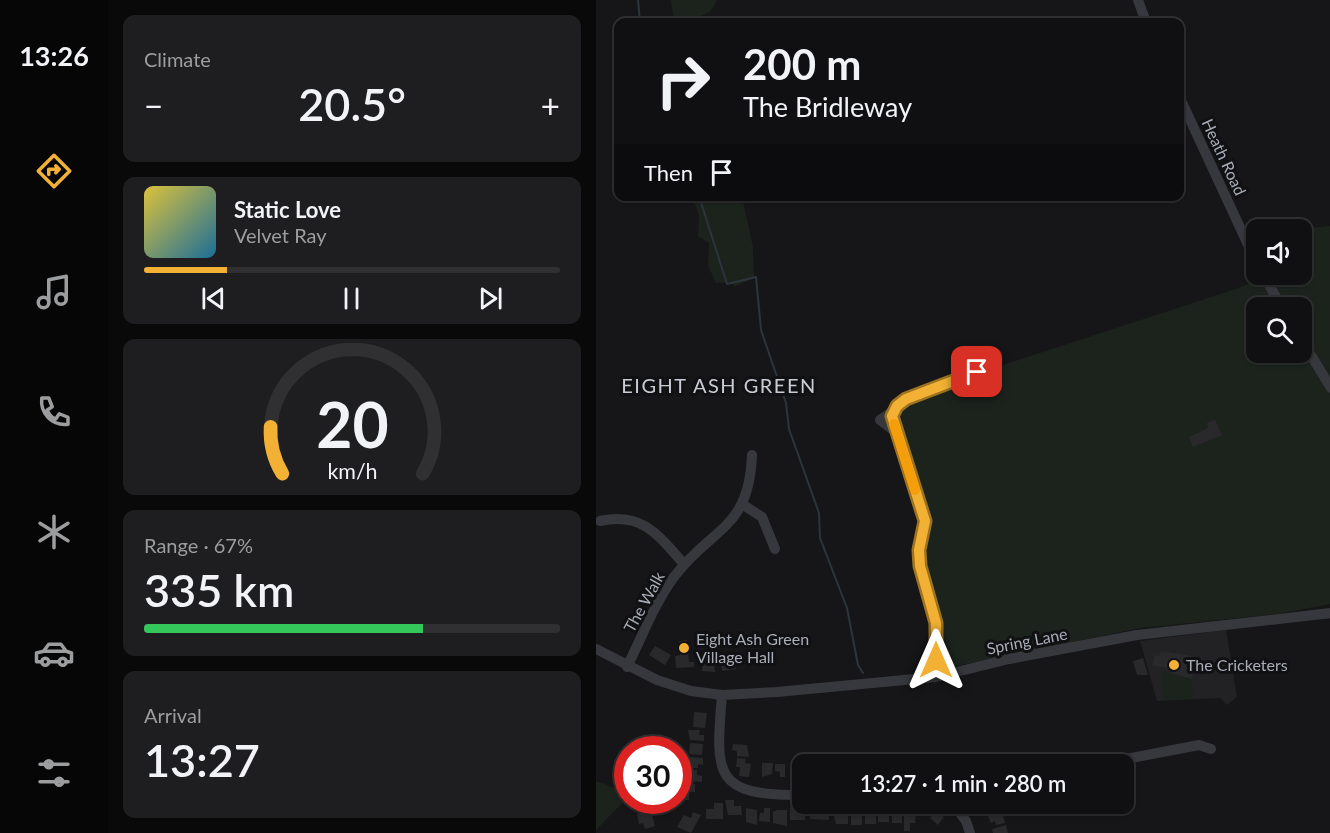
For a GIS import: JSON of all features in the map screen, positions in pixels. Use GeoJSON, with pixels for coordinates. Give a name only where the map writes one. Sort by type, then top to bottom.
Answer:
{"type":"FeatureCollection","features":[{"type":"Feature","properties":{"kind":"street"},"geometry":{"type":"LineString","coordinates":[[1138,0],[1145,18]]}},
{"type":"Feature","properties":{"kind":"street","name":"Heath Road"},"geometry":{"type":"LineString","coordinates":[[1184,107],[1246,240]]}},
{"type":"Feature","properties":{"kind":"street"},"geometry":{"type":"LineString","coordinates":[[1312,357],[1331,388]]}},
{"type":"Feature","properties":{"kind":"street"},"geometry":{"type":"LineString","coordinates":[[936,676],[936,623],[920,566],[919,550],[925,521],[892,416],[896,408],[906,399],[977,372]]}},
{"type":"Feature","properties":{"kind":"street","name":"The Walk"},"geometry":{"type":"LineString","coordinates":[[627,667],[655,611],[684,564],[734,519],[742,504],[752,473],[752,455]]}},
{"type":"Feature","properties":{"kind":"street"},"geometry":{"type":"LineString","coordinates":[[742,504],[762,517],[775,549]]}},
{"type":"Feature","properties":{"kind":"street"},"geometry":{"type":"LineString","coordinates":[[600,521],[618,517],[639,522],[654,531],[684,564]]}},
{"type":"Feature","properties":{"kind":"street","name":"Spring Lane"},"geometry":{"type":"LineString","coordinates":[[596,649],[627,667],[680,688],[722,695],[777,692],[936,676],[1009,659],[1137,635],[1331,613]]}},
{"type":"Feature","properties":{"kind":"street"},"geometry":{"type":"LineString","coordinates":[[722,695],[719,735],[720,762],[727,777],[739,789],[770,795],[792,795]]}},
{"type":"Feature","properties":{"kind":"street"},"geometry":{"type":"LineString","coordinates":[[1134,758],[1199,746],[1211,749]]}},
{"type":"Feature","properties":{"kind":"street"},"geometry":{"type":"LineString","coordinates":[[962,814],[970,833]]}},
{"type":"Feature","properties":{"kind":"shaded area"},"geometry":{"type":"Polygon","coordinates":[[[671,0],[717,0],[710,12],[695,18],[673,16],[671,0]]]}},
{"type":"Feature","properties":{"kind":"shaded area"},"geometry":{"type":"Polygon","coordinates":[[[694,201],[743,201],[753,247],[754,278],[734,287],[732,282],[716,283],[708,266],[709,243],[698,236],[699,216],[694,201]]]}},
{"type":"Feature","properties":{"kind":"shaded area"},"geometry":{"type":"Polygon","coordinates":[[[1330,226],[1330,604],[1278,614],[1140,628],[946,668],[941,663],[940,617],[928,586],[926,542],[898,421],[900,407],[972,375],[1246,285],[1312,285],[1312,228],[1330,226]]]}},
{"type":"Feature","properties":{"kind":"shaded area"},"geometry":{"type":"Polygon","coordinates":[[[1226,630],[1237,697],[1227,705],[1220,698],[1157,701],[1140,641],[1226,630]]]}},
{"type":"Feature","properties":{"kind":"shaded area"},"geometry":{"type":"Polygon","coordinates":[[[1164,672],[1192,679],[1193,699],[1164,700],[1161,675],[1164,672]]]}},
{"type":"Feature","properties":{"kind":"shaded area"},"geometry":{"type":"Polygon","coordinates":[[[596,781],[614,788],[614,811],[596,830],[596,781]]]}},
{"type":"Feature","properties":{"kind":"building"},"geometry":{"type":"Polygon","coordinates":[[[1215,420],[1222,435],[1193,447],[1189,437],[1204,430],[1208,427],[1207,423],[1215,420]]]}},
{"type":"Feature","properties":{"kind":"building","name":"Eight Ash Green Village Hall"},"geometry":{"type":"Polygon","coordinates":[[[687,640],[689,662],[694,662],[694,667],[676,668],[675,656],[680,655],[679,641],[687,640]]]}},
{"type":"Feature","properties":{"kind":"building"},"geometry":{"type":"Polygon","coordinates":[[[655,646],[671,655],[665,665],[649,655],[655,646]]]}},
{"type":"Feature","properties":{"kind":"building"},"geometry":{"type":"Polygon","coordinates":[[[712,648],[715,672],[702,671],[704,651],[712,648]]]}},
{"type":"Feature","properties":{"kind":"building","name":"The Cricketers"},"geometry":{"type":"Polygon","coordinates":[[[1161,651],[1192,656],[1190,663],[1198,667],[1197,674],[1193,674],[1192,679],[1171,673],[1172,668],[1152,666],[1155,655],[1159,656],[1161,651]]]}},
{"type":"Feature","properties":{"kind":"building"},"geometry":{"type":"Polygon","coordinates":[[[735,658],[736,669],[722,671],[721,659],[735,658]]]}},
{"type":"Feature","properties":{"kind":"building"},"geometry":{"type":"Polygon","coordinates":[[[1143,658],[1148,675],[1137,675],[1133,661],[1143,658]]]}},
{"type":"Feature","properties":{"kind":"building"},"geometry":{"type":"Polygon","coordinates":[[[694,712],[707,713],[705,728],[693,727],[694,712]]]}},
{"type":"Feature","properties":{"kind":"building"},"geometry":{"type":"Polygon","coordinates":[[[688,730],[700,730],[699,735],[704,735],[704,741],[692,740],[692,736],[689,736],[688,730]]]}},
{"type":"Feature","properties":{"kind":"building"},"geometry":{"type":"Polygon","coordinates":[[[692,743],[703,744],[702,755],[692,754],[692,743]]]}},
{"type":"Feature","properties":{"kind":"building"},"geometry":{"type":"Polygon","coordinates":[[[733,744],[747,745],[749,757],[737,756],[737,751],[732,750],[733,744]]]}},
{"type":"Feature","properties":{"kind":"building"},"geometry":{"type":"Polygon","coordinates":[[[692,757],[703,758],[703,765],[698,764],[698,768],[692,768],[692,757]]]}},
{"type":"Feature","properties":{"kind":"building"},"geometry":{"type":"Polygon","coordinates":[[[737,758],[746,759],[745,763],[751,764],[749,777],[739,776],[740,767],[736,767],[737,758]]]}},
{"type":"Feature","properties":{"kind":"building"},"geometry":{"type":"Polygon","coordinates":[[[762,763],[773,763],[772,774],[762,777],[762,763]]]}},
{"type":"Feature","properties":{"kind":"building"},"geometry":{"type":"Polygon","coordinates":[[[775,764],[785,764],[785,777],[780,777],[780,772],[775,771],[775,764]]]}},
{"type":"Feature","properties":{"kind":"building"},"geometry":{"type":"Polygon","coordinates":[[[692,770],[697,770],[697,775],[702,776],[702,782],[692,781],[692,770]]]}},
{"type":"Feature","properties":{"kind":"building"},"geometry":{"type":"Polygon","coordinates":[[[692,784],[695,784],[695,792],[692,792],[692,784]]]}},
{"type":"Feature","properties":{"kind":"building"},"geometry":{"type":"Polygon","coordinates":[[[725,800],[734,800],[734,806],[741,806],[742,815],[728,815],[725,800]]]}},
{"type":"Feature","properties":{"kind":"building"},"geometry":{"type":"Polygon","coordinates":[[[714,803],[723,803],[723,819],[706,819],[706,809],[714,809],[714,803]]]}},
{"type":"Feature","properties":{"kind":"building"},"geometry":{"type":"Polygon","coordinates":[[[790,807],[792,807],[792,814],[805,814],[805,820],[790,820],[790,807]]]}},
{"type":"Feature","properties":{"kind":"building"},"geometry":{"type":"Polygon","coordinates":[[[746,808],[757,810],[757,825],[746,822],[746,808]]]}},
{"type":"Feature","properties":{"kind":"building"},"geometry":{"type":"Polygon","coordinates":[[[764,808],[770,808],[770,822],[759,821],[760,813],[764,813],[764,808]]]}},
{"type":"Feature","properties":{"kind":"building"},"geometry":{"type":"Polygon","coordinates":[[[787,810],[787,826],[773,823],[773,812],[787,810]]]}},
{"type":"Feature","properties":{"kind":"building"},"geometry":{"type":"Polygon","coordinates":[[[693,812],[701,815],[691,833],[677,827],[684,815],[691,818],[693,812]]]}},
{"type":"Feature","properties":{"kind":"building"},"geometry":{"type":"Polygon","coordinates":[[[637,814],[652,814],[655,826],[645,829],[643,823],[639,824],[637,814]]]}},
{"type":"Feature","properties":{"kind":"building"},"geometry":{"type":"Polygon","coordinates":[[[810,814],[829,814],[829,820],[810,819],[810,814]]]}},
{"type":"Feature","properties":{"kind":"building"},"geometry":{"type":"Polygon","coordinates":[[[834,814],[848,814],[848,824],[836,824],[834,814]]]}},
{"type":"Feature","properties":{"kind":"building"},"geometry":{"type":"Polygon","coordinates":[[[856,814],[862,814],[862,825],[851,825],[851,816],[856,816],[856,814]]]}},
{"type":"Feature","properties":{"kind":"building"},"geometry":{"type":"Polygon","coordinates":[[[865,814],[876,814],[876,824],[865,824],[865,814]]]}},
{"type":"Feature","properties":{"kind":"building"},"geometry":{"type":"Polygon","coordinates":[[[878,814],[889,814],[889,822],[878,822],[878,814]]]}},
{"type":"Feature","properties":{"kind":"building"},"geometry":{"type":"Polygon","coordinates":[[[892,814],[902,814],[902,823],[892,823],[892,814]]]}},
{"type":"Feature","properties":{"kind":"building"},"geometry":{"type":"Polygon","coordinates":[[[904,814],[916,814],[915,823],[910,823],[910,831],[904,831],[904,814]]]}},
{"type":"Feature","properties":{"kind":"building"},"geometry":{"type":"Polygon","coordinates":[[[932,814],[940,814],[944,817],[938,825],[930,818],[932,814]]]}},
{"type":"Feature","properties":{"kind":"building"},"geometry":{"type":"Polygon","coordinates":[[[1003,814],[1005,823],[996,825],[995,821],[991,823],[988,816],[1003,814]]]}},
{"type":"Feature","properties":{"kind":"building"},"geometry":{"type":"Polygon","coordinates":[[[1006,825],[1008,833],[993,833],[992,829],[1006,825]]]}},
{"type":"Feature","properties":{"kind":"waterway"},"geometry":{"type":"LineString","coordinates":[[638,0],[640,18]]}},
{"type":"Feature","properties":{"kind":"waterway"},"geometry":{"type":"LineString","coordinates":[[701,201],[727,284],[756,277],[761,330],[786,403],[789,429],[819,513],[820,538],[847,608],[858,665],[863,673]]}},
{"type":"Feature","properties":{"kind":"slow traffic"},"geometry":{"type":"LineString","coordinates":[[894,424],[915,490]]}},
{"type":"Feature","properties":{"kind":"place","name":"Eight Ash Green Village Hall"},"geometry":{"type":"Point","coordinates":[684,648]}},
{"type":"Feature","properties":{"kind":"place","name":"The Cricketers"},"geometry":{"type":"Point","coordinates":[1174,665]}},
{"type":"Feature","properties":{"kind":"district","name":"EIGHT ASH GREEN"},"geometry":{"type":"Point","coordinates":[719,386]}},
{"type":"Feature","properties":{"kind":"route"},"geometry":{"type":"LineString","coordinates":[[936,660],[936,623],[920,566],[919,550],[925,521],[892,416],[897,406],[906,399],[977,372]]}}]}
